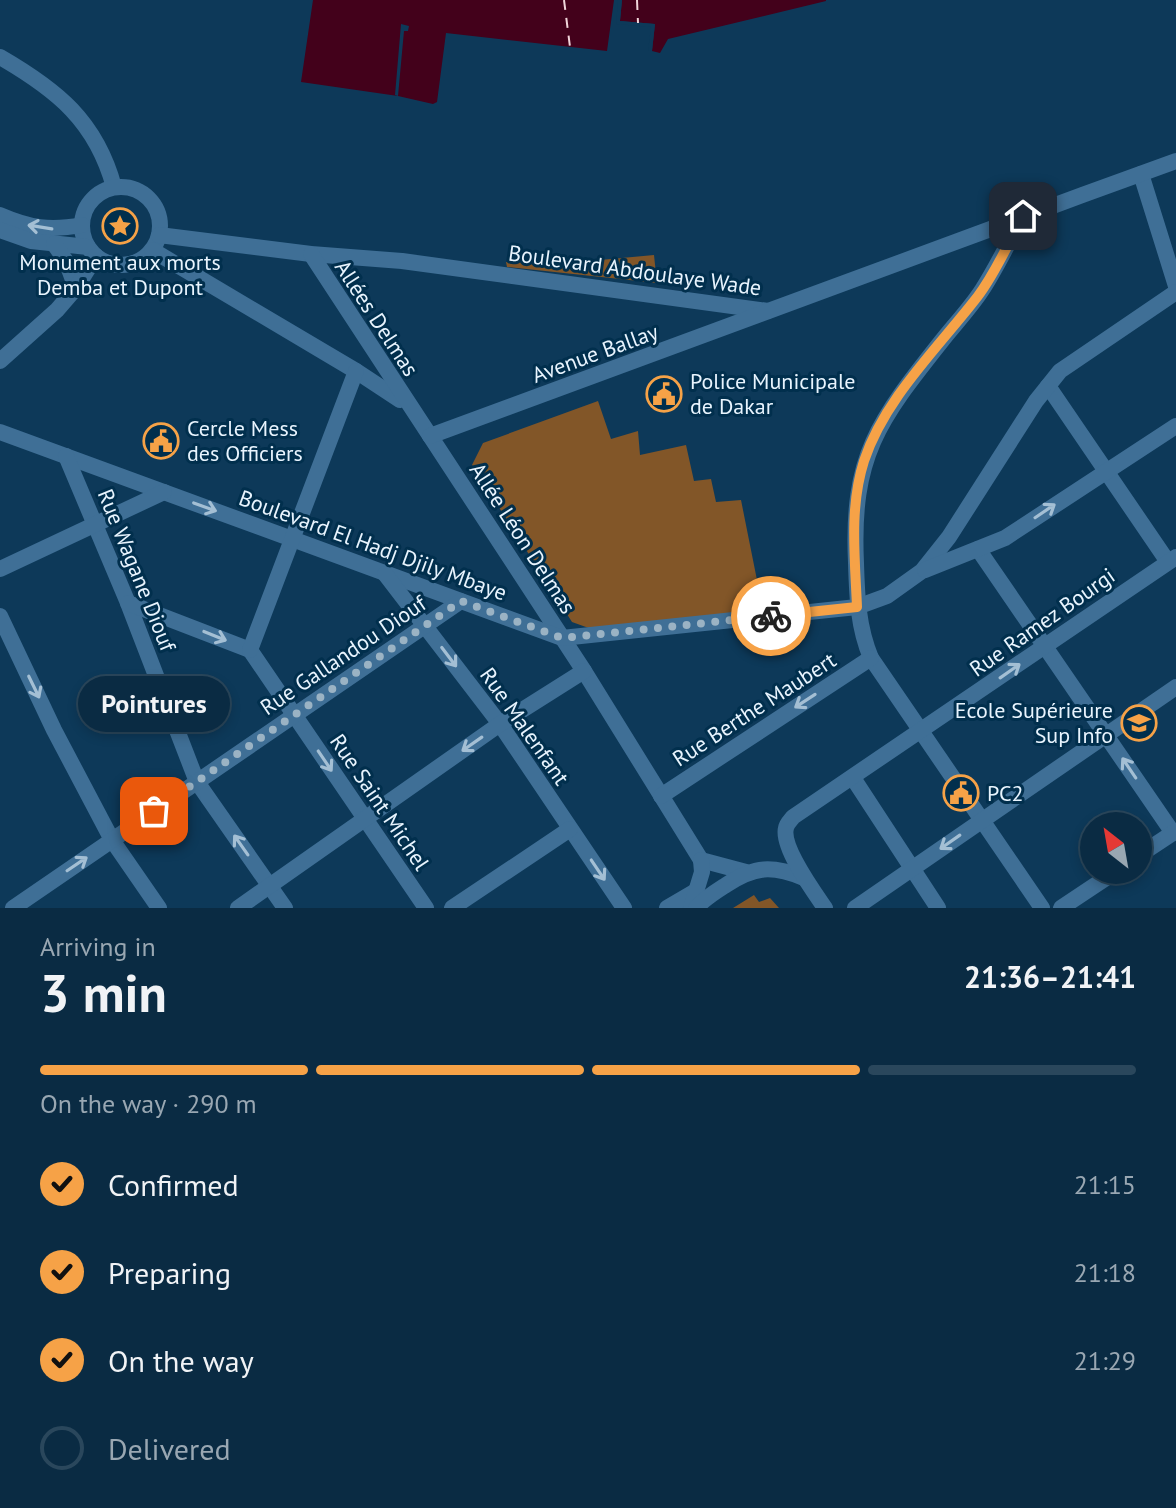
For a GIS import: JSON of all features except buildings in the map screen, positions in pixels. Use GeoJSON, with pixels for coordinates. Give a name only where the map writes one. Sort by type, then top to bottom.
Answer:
{"type":"FeatureCollection","features":[{"type":"Feature","properties":{"kind":"street"},"geometry":{"type":"LineString","coordinates":[[0,57],[53,92],[81,118],[107,160],[114,187]]}},
{"type":"Feature","properties":{"kind":"street","name":"Boulevard Abdoulaye Wade"},"geometry":{"type":"LineString","coordinates":[[155,242],[402,261],[774,311],[1176,161]]}},
{"type":"Feature","properties":{"kind":"street"},"geometry":{"type":"LineString","coordinates":[[1141,174],[1176,289]]}},
{"type":"Feature","properties":{"kind":"street"},"geometry":{"type":"LineString","coordinates":[[0,230],[14,237],[92,251],[108,263],[121,265],[142,259],[155,242],[159,216],[149,199],[133,189],[114,187],[95,197],[88,205],[82,225],[92,251],[76,288],[57,310],[0,361]]}},
{"type":"Feature","properties":{"kind":"street"},"geometry":{"type":"LineString","coordinates":[[0,215],[38,227],[57,229],[82,225]]}},
{"type":"Feature","properties":{"kind":"street"},"geometry":{"type":"LineString","coordinates":[[1023,216],[981,292],[898,397],[879,427],[864,461],[856,496],[854,525],[857,607],[861,635],[871,658],[1042,908]]}},
{"type":"Feature","properties":{"kind":"street"},"geometry":{"type":"LineString","coordinates":[[155,242],[407,405]]}},
{"type":"Feature","properties":{"kind":"street"},"geometry":{"type":"LineString","coordinates":[[54,244],[66,261],[76,288]]}},
{"type":"Feature","properties":{"kind":"street","name":"Allées Delmas"},"geometry":{"type":"LineString","coordinates":[[311,254],[407,405]]}},
{"type":"Feature","properties":{"kind":"street","name":"Boulevard El Hadj Djily Mbaye"},"geometry":{"type":"LineString","coordinates":[[0,432],[562,638],[857,607],[887,596],[922,571],[949,537],[1060,371],[1176,289]]}},
{"type":"Feature","properties":{"kind":"street","name":"Avenue Ballay"},"geometry":{"type":"LineString","coordinates":[[430,436],[774,311]]}},
{"type":"Feature","properties":{"kind":"street"},"geometry":{"type":"LineString","coordinates":[[128,603],[250,650],[356,371]]}},
{"type":"Feature","properties":{"kind":"street"},"geometry":{"type":"LineString","coordinates":[[1048,386],[1172,560]]}},
{"type":"Feature","properties":{"kind":"street","name":"Allée Léon Delmas"},"geometry":{"type":"LineString","coordinates":[[407,405],[584,671],[701,860]]}},
{"type":"Feature","properties":{"kind":"street"},"geometry":{"type":"LineString","coordinates":[[922,571],[1005,538],[1176,426]]}},
{"type":"Feature","properties":{"kind":"street","name":"Rue Wagane Diouf"},"geometry":{"type":"LineString","coordinates":[[66,456],[128,603],[197,782],[285,908]]}},
{"type":"Feature","properties":{"kind":"street"},"geometry":{"type":"LineString","coordinates":[[0,569],[164,492]]}},
{"type":"Feature","properties":{"kind":"street"},"geometry":{"type":"LineString","coordinates":[[978,549],[1175,832],[1152,847]]}},
{"type":"Feature","properties":{"kind":"street","name":"Rue Ramez Bourgi"},"geometry":{"type":"LineString","coordinates":[[804,878],[786,837],[786,828],[793,817],[1172,560]]}},
{"type":"Feature","properties":{"kind":"street","name":"Rue Malenfant"},"geometry":{"type":"LineString","coordinates":[[384,573],[500,724],[624,908]]}},
{"type":"Feature","properties":{"kind":"street","name":"Rue Gallandou Diouf"},"geometry":{"type":"LineString","coordinates":[[13,908],[461,601]]}},
{"type":"Feature","properties":{"kind":"street"},"geometry":{"type":"LineString","coordinates":[[0,616],[54,730],[112,840],[159,908]]}},
{"type":"Feature","properties":{"kind":"street","name":"Rue Saint Michel"},"geometry":{"type":"LineString","coordinates":[[250,650],[426,908]]}},
{"type":"Feature","properties":{"kind":"street","name":"Rue Berthe Maubert"},"geometry":{"type":"LineString","coordinates":[[661,796],[871,658]]}},
{"type":"Feature","properties":{"kind":"street"},"geometry":{"type":"LineString","coordinates":[[238,908],[500,724],[584,671]]}},
{"type":"Feature","properties":{"kind":"street"},"geometry":{"type":"LineString","coordinates":[[855,908],[1176,687]]}},
{"type":"Feature","properties":{"kind":"street"},"geometry":{"type":"LineString","coordinates":[[853,778],[938,908]]}},
{"type":"Feature","properties":{"kind":"street"},"geometry":{"type":"LineString","coordinates":[[452,908],[570,829]]}},
{"type":"Feature","properties":{"kind":"street"},"geometry":{"type":"LineString","coordinates":[[694,902],[702,872],[701,860],[746,872],[787,871],[804,878],[825,908]]}},
{"type":"Feature","properties":{"kind":"street"},"geometry":{"type":"LineString","coordinates":[[667,908],[705,898],[746,872]]}},
{"type":"Feature","properties":{"kind":"street"},"geometry":{"type":"LineString","coordinates":[[1061,908],[1097,884]]}},
{"type":"Feature","properties":{"kind":"shaded area"},"geometry":{"type":"Polygon","coordinates":[[[313,0],[614,0],[607,51],[446,33],[437,102],[433,104],[301,82],[313,0]]]}},
{"type":"Feature","properties":{"kind":"shaded area"},"geometry":{"type":"Polygon","coordinates":[[[622,0],[826,1],[668,39],[660,53],[652,51],[655,24],[620,21],[622,0]]]}},
{"type":"Feature","properties":{"kind":"shaded area"},"geometry":{"type":"Polygon","coordinates":[[[120,208],[133,213],[138,226],[133,239],[120,244],[107,239],[102,226],[107,213],[120,208]]]}},
{"type":"Feature","properties":{"kind":"shaded area"},"geometry":{"type":"Polygon","coordinates":[[[654,255],[657,283],[507,267],[506,262],[600,260],[654,255]]]}},
{"type":"Feature","properties":{"kind":"shaded area"},"geometry":{"type":"Polygon","coordinates":[[[598,401],[611,439],[638,431],[640,455],[686,445],[694,481],[711,479],[716,502],[741,500],[763,610],[597,631],[572,622],[472,465],[483,443],[598,401]]]}},
{"type":"Feature","properties":{"kind":"shaded area"},"geometry":{"type":"Polygon","coordinates":[[[754,895],[759,902],[770,898],[779,908],[733,908],[754,895]]]}},
{"type":"Feature","properties":{"kind":"pier"},"geometry":{"type":"Polygon","coordinates":[[[618,0],[622,0],[620,21],[655,24],[652,51],[648,51],[651,27],[616,24],[618,0]]]}},
{"type":"Feature","properties":{"kind":"pier"},"geometry":{"type":"Polygon","coordinates":[[[401,24],[409,26],[408,31],[404,31],[398,96],[395,95],[401,24]]]}},
{"type":"Feature","properties":{"kind":"ferry route"},"geometry":{"type":"LineString","coordinates":[[564,0],[570,47]]}},
{"type":"Feature","properties":{"kind":"ferry route"},"geometry":{"type":"LineString","coordinates":[[637,0],[638,23]]}},
{"type":"Feature","properties":{"kind":"way so far"},"geometry":{"type":"LineString","coordinates":[[154,811],[461,601],[562,638],[771,616]]}},
{"type":"Feature","properties":{"kind":"place","name":"Monument aux morts Demba et Dupont"},"geometry":{"type":"Point","coordinates":[120,226]}},
{"type":"Feature","properties":{"kind":"place","name":"Police Municipale de Dakar"},"geometry":{"type":"Point","coordinates":[664,394]}},
{"type":"Feature","properties":{"kind":"place","name":"Cercle Mess des Officiers"},"geometry":{"type":"Point","coordinates":[161,441]}},
{"type":"Feature","properties":{"kind":"place","name":"Ecole Supérieure Sup Info"},"geometry":{"type":"Point","coordinates":[1139,723]}},
{"type":"Feature","properties":{"kind":"place","name":"PC2"},"geometry":{"type":"Point","coordinates":[961,793]}},
{"type":"Feature","properties":{"kind":"place","name":"Pointures"},"geometry":{"type":"Point","coordinates":[154,811]}},
{"type":"Feature","properties":{"kind":"route"},"geometry":{"type":"LineString","coordinates":[[771,616],[857,607],[854,525],[856,496],[864,461],[879,427],[898,397],[981,292],[1023,216]]}}]}
